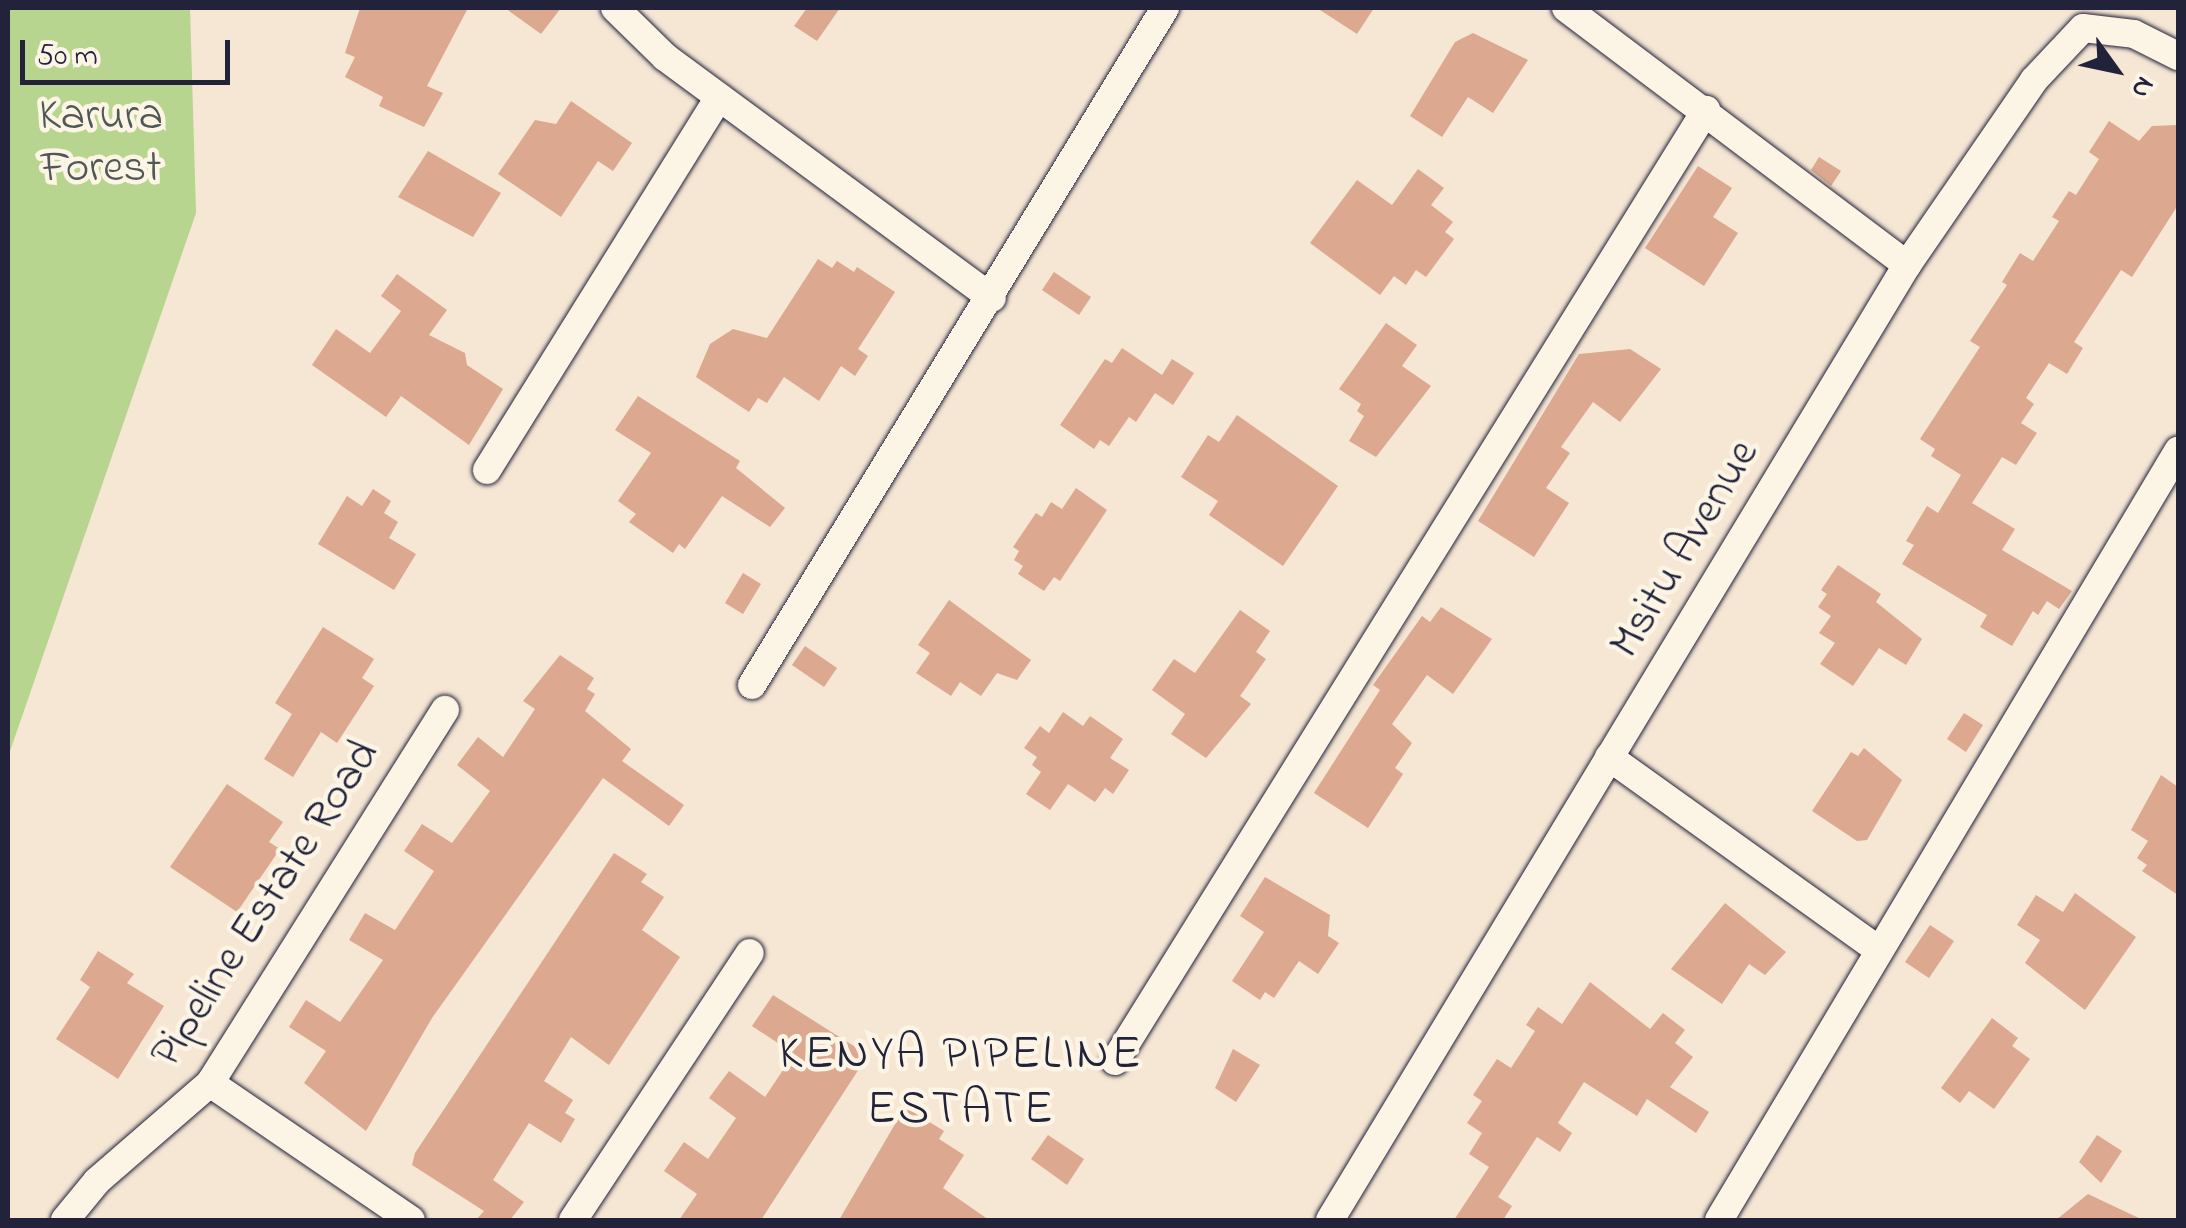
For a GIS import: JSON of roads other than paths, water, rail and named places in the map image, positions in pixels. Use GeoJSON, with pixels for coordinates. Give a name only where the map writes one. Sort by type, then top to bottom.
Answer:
{"type":"FeatureCollection","features":[{"type":"Feature","properties":{"kind":"street"},"geometry":{"type":"LineString","coordinates":[[615,8],[719,97],[992,298]]}},
{"type":"Feature","properties":{"kind":"street"},"geometry":{"type":"LineString","coordinates":[[752,685],[992,298],[1165,8]]}},
{"type":"Feature","properties":{"kind":"street"},"geometry":{"type":"LineString","coordinates":[[1566,8],[1907,265]]}},
{"type":"Feature","properties":{"kind":"street","name":"Msitu Avenue"},"geometry":{"type":"LineString","coordinates":[[1330,1220],[1907,265],[2070,36],[2107,27],[2178,56]]}},
{"type":"Feature","properties":{"kind":"street"},"geometry":{"type":"LineString","coordinates":[[487,470],[719,97]]}},
{"type":"Feature","properties":{"kind":"street"},"geometry":{"type":"LineString","coordinates":[[1115,1062],[1706,110]]}},
{"type":"Feature","properties":{"kind":"street"},"geometry":{"type":"LineString","coordinates":[[1719,1220],[2178,451]]}},
{"type":"Feature","properties":{"kind":"street","name":"Pipeline Estate Road"},"geometry":{"type":"LineString","coordinates":[[65,1220],[97,1181],[210,1083],[445,710]]}},
{"type":"Feature","properties":{"kind":"street"},"geometry":{"type":"LineString","coordinates":[[1609,758],[1879,950]]}},
{"type":"Feature","properties":{"kind":"street"},"geometry":{"type":"LineString","coordinates":[[573,1220],[750,953]]}},
{"type":"Feature","properties":{"kind":"street"},"geometry":{"type":"LineString","coordinates":[[210,1083],[411,1220]]}},
{"type":"Feature","properties":{"kind":"district","name":"KENYA PIPELINE ESTATE"},"geometry":{"type":"Point","coordinates":[961,1082]}},
{"type":"Feature","properties":{"kind":"park label","name":"Karura Forest"},"geometry":{"type":"Point","coordinates":[101,144]}}]}
